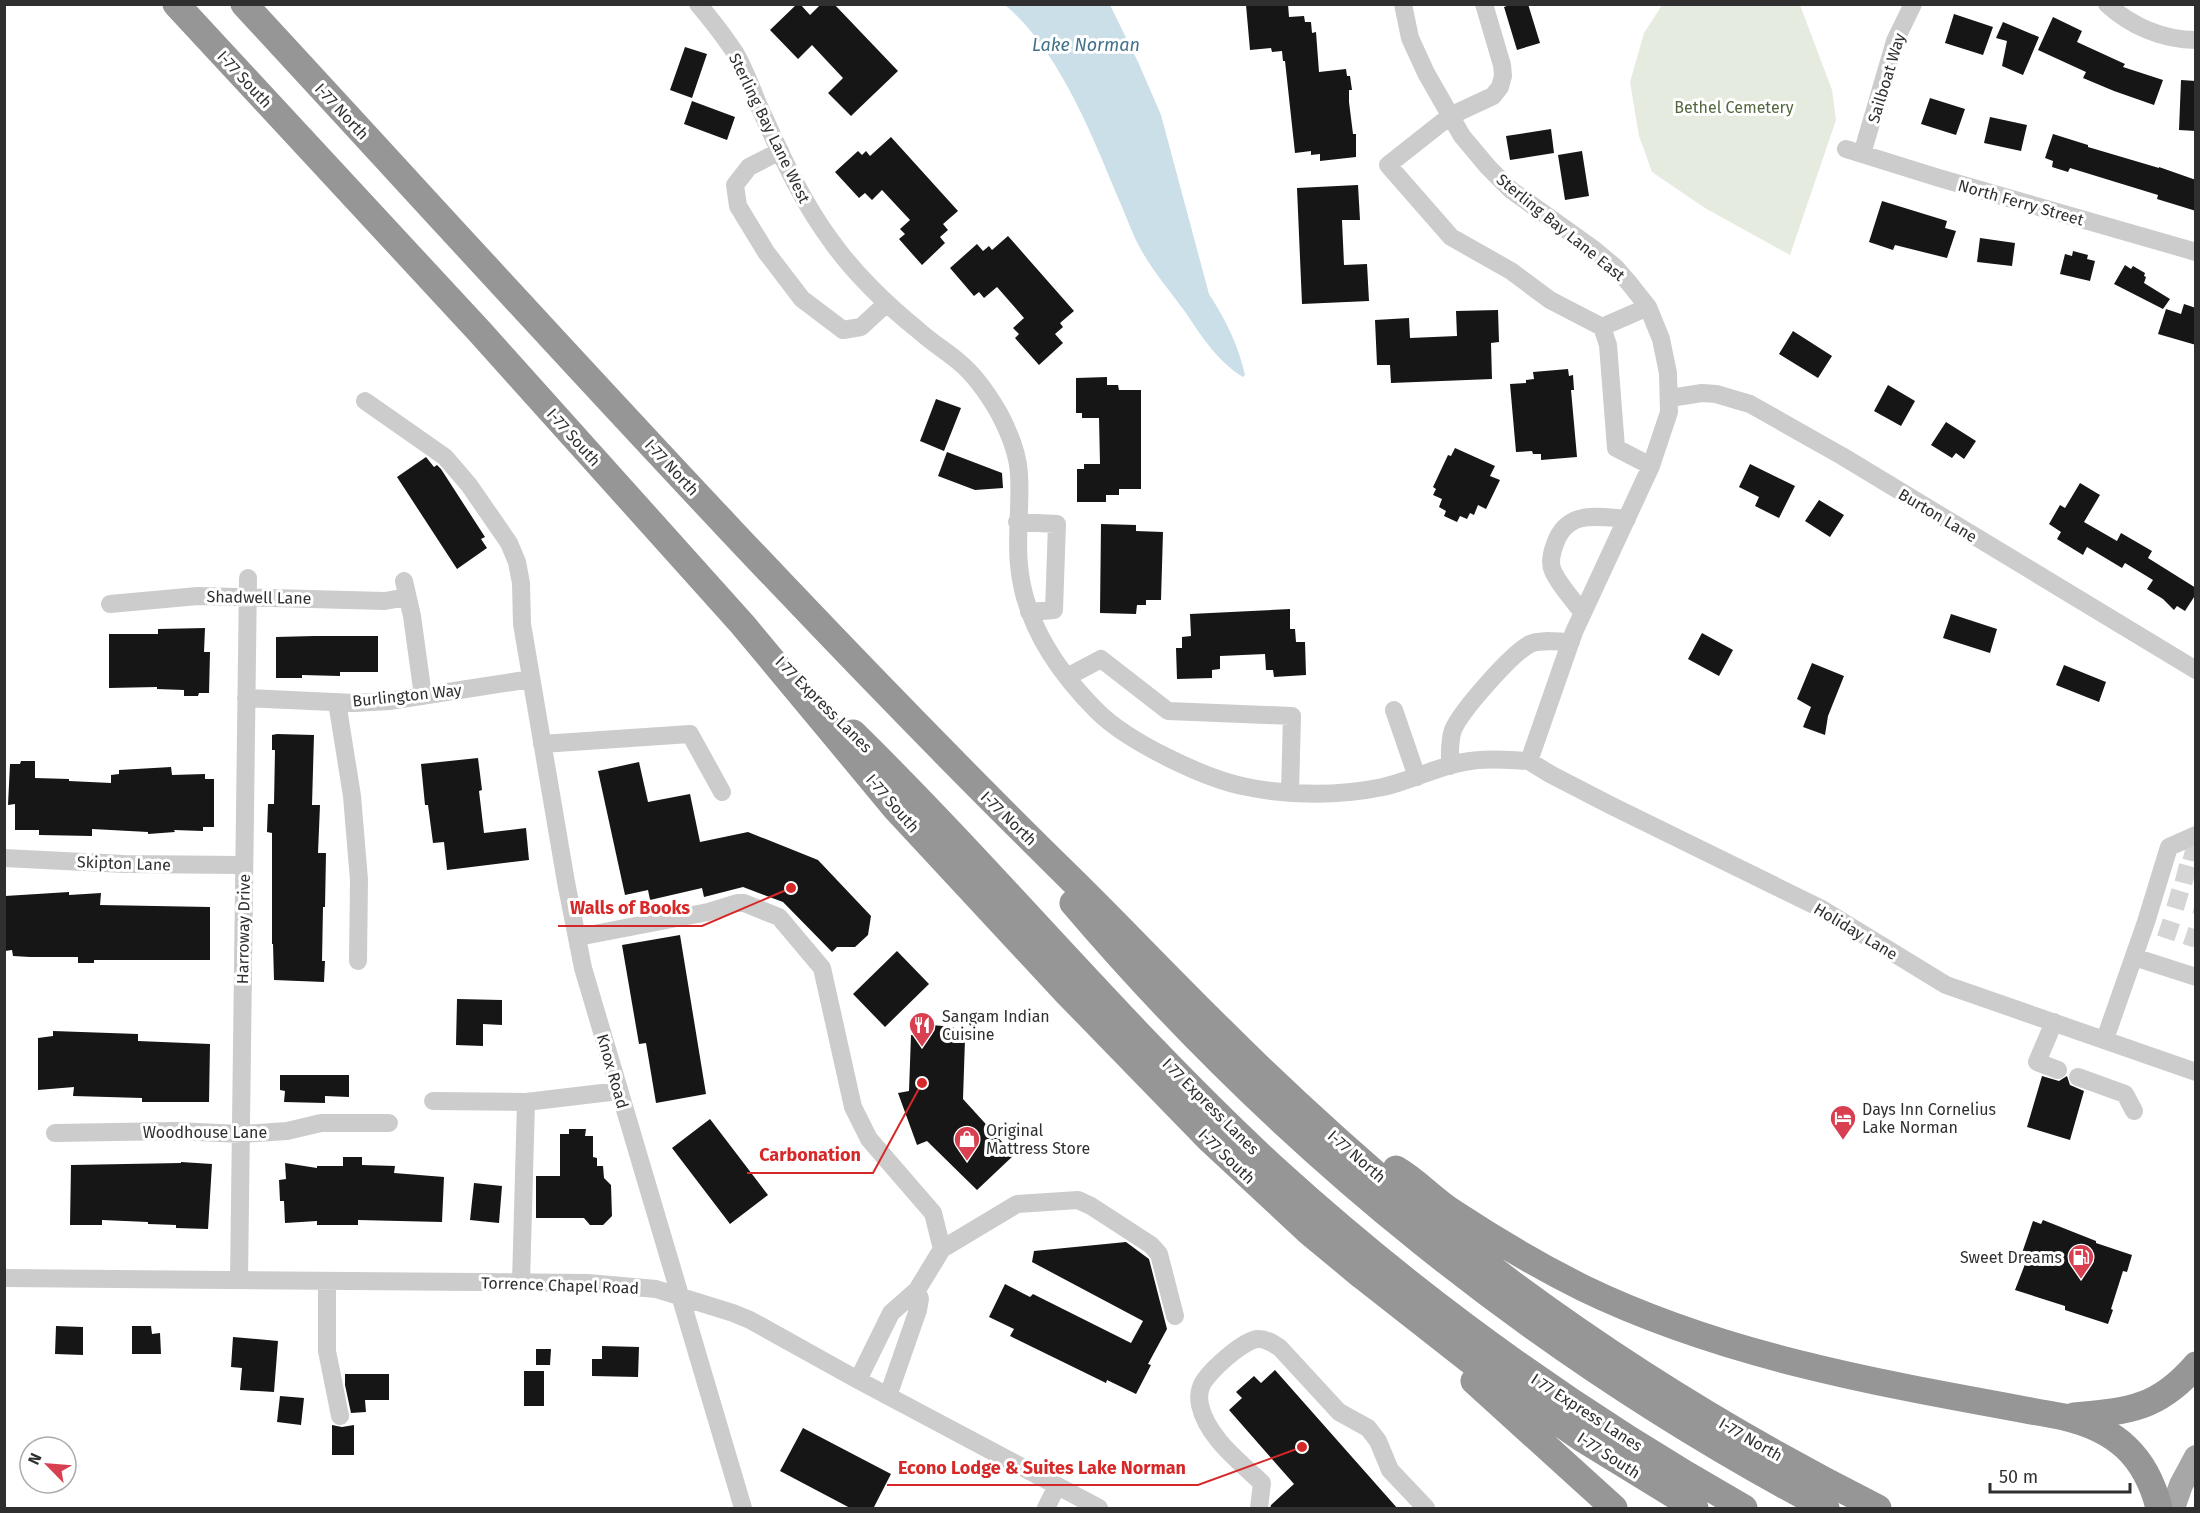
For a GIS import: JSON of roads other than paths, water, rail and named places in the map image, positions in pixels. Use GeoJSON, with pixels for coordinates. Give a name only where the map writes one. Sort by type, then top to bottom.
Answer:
{"type":"FeatureCollection","features":[{"type":"Feature","properties":{"kind":"highway","name":"I-77 South"},"geometry":{"type":"LineString","coordinates":[[176,4],[480,332],[743,625],[896,809],[1066,992],[1217,1146],[1362,1276],[1469,1360],[1525,1400],[1695,1509]]}},
{"type":"Feature","properties":{"kind":"highway","name":"I-77 North"},"geometry":{"type":"LineString","coordinates":[[244,4],[698,494],[957,767],[1119,926],[1221,1031],[1330,1132],[1417,1208],[1521,1290],[1575,1328],[1685,1400],[1878,1509]]}},
{"type":"Feature","properties":{"kind":"highway","name":"I 77 Express Lanes"},"geometry":{"type":"LineString","coordinates":[[743,625],[914,793],[1178,1074],[1317,1206],[1430,1300],[1538,1380],[1652,1454],[1744,1509]]}},
{"type":"Feature","properties":{"kind":"highway"},"geometry":{"type":"LineString","coordinates":[[957,767],[1119,957],[1253,1093],[1359,1191],[1454,1269],[1561,1348],[1691,1432],[1826,1509]]}},
{"type":"Feature","properties":{"kind":"highway"},"geometry":{"type":"LineString","coordinates":[[1330,1132],[1399,1170],[1452,1212],[1547,1269],[1584,1288],[1667,1323],[1769,1356],[1833,1372],[2084,1421],[2124,1444],[2149,1479],[2159,1509]]}},
{"type":"Feature","properties":{"kind":"highway"},"geometry":{"type":"LineString","coordinates":[[1362,1276],[1614,1509]]}},
{"type":"Feature","properties":{"kind":"highway"},"geometry":{"type":"LineString","coordinates":[[2064,1417],[2115,1412],[2146,1404],[2162,1397],[2196,1365]]}},
{"type":"Feature","properties":{"kind":"main road"},"geometry":{"type":"LineString","coordinates":[[2174,1509],[2181,1485],[2196,1457]]}},
{"type":"Feature","properties":{"kind":"street","name":"Sterling Bay Lane West"},"geometry":{"type":"LineString","coordinates":[[698,4],[736,54],[793,180],[833,244],[887,303],[919,332],[962,364],[986,390],[1007,428],[1020,472],[1017,522],[1019,568],[1029,612],[1046,647],[1100,714],[1164,755],[1205,775],[1247,787],[1290,792],[1339,793],[1382,787],[1461,762],[1487,759],[1529,761]]}},
{"type":"Feature","properties":{"kind":"street","name":"Sterling Bay Lane East"},"geometry":{"type":"LineString","coordinates":[[1403,4],[1410,38],[1426,73],[1462,136],[1511,190],[1615,267],[1648,307],[1661,339],[1668,374],[1670,398],[1664,430],[1651,466],[1571,642],[1529,761]]}},
{"type":"Feature","properties":{"kind":"street"},"geometry":{"type":"LineString","coordinates":[[1484,4],[1502,64],[1503,76],[1500,87],[1494,96],[1450,116],[1388,165],[1451,237],[1511,271],[1550,300],[1602,327],[1608,345],[1616,448],[1651,466]]}},
{"type":"Feature","properties":{"kind":"street","name":"Sailboat Way"},"geometry":{"type":"LineString","coordinates":[[1854,152],[1896,41],[1913,4]]}},
{"type":"Feature","properties":{"kind":"street"},"geometry":{"type":"LineString","coordinates":[[2107,4],[2128,20],[2149,30],[2167,37],[2196,40]]}},
{"type":"Feature","properties":{"kind":"street"},"geometry":{"type":"LineString","coordinates":[[780,151],[749,167],[735,185],[738,206],[766,252],[802,300],[843,330],[861,327],[887,303]]}},
{"type":"Feature","properties":{"kind":"street","name":"North Ferry Street"},"geometry":{"type":"LineString","coordinates":[[1854,152],[2196,252]]}},
{"type":"Feature","properties":{"kind":"street"},"geometry":{"type":"LineString","coordinates":[[1602,327],[1648,307]]}},
{"type":"Feature","properties":{"kind":"street","name":"Burton Lane"},"geometry":{"type":"LineString","coordinates":[[1670,398],[1702,393],[1716,394],[1750,404],[1842,456],[2196,670]]}},
{"type":"Feature","properties":{"kind":"street","name":"Knox Road"},"geometry":{"type":"LineString","coordinates":[[364,402],[445,457],[469,485],[509,543],[518,562],[522,624],[583,968],[743,1509]]}},
{"type":"Feature","properties":{"kind":"street"},"geometry":{"type":"LineString","coordinates":[[1583,613],[1552,570],[1551,555],[1557,537],[1569,523],[1582,516],[1627,519]]}},
{"type":"Feature","properties":{"kind":"street"},"geometry":{"type":"LineString","coordinates":[[1017,522],[1057,524],[1054,610],[1029,612]]}},
{"type":"Feature","properties":{"kind":"street","name":"Shadwell Lane"},"geometry":{"type":"LineString","coordinates":[[110,604],[248,587],[385,601],[406,589],[423,696]]}},
{"type":"Feature","properties":{"kind":"street","name":"Harroway Drive"},"geometry":{"type":"LineString","coordinates":[[239,1280],[248,587]]}},
{"type":"Feature","properties":{"kind":"street"},"geometry":{"type":"LineString","coordinates":[[1450,766],[1451,738],[1455,726],[1508,662],[1530,644],[1571,642]]}},
{"type":"Feature","properties":{"kind":"street"},"geometry":{"type":"LineString","coordinates":[[1068,677],[1101,659],[1168,711],[1292,716],[1290,792]]}},
{"type":"Feature","properties":{"kind":"street","name":"Burlington Way"},"geometry":{"type":"LineString","coordinates":[[246,698],[337,702],[389,701],[531,679]]}},
{"type":"Feature","properties":{"kind":"street"},"geometry":{"type":"LineString","coordinates":[[337,702],[352,796],[359,880],[358,961]]}},
{"type":"Feature","properties":{"kind":"street"},"geometry":{"type":"LineString","coordinates":[[1394,710],[1417,777]]}},
{"type":"Feature","properties":{"kind":"street"},"geometry":{"type":"LineString","coordinates":[[542,744],[690,734],[722,792]]}},
{"type":"Feature","properties":{"kind":"street","name":"Holiday Lane"},"geometry":{"type":"LineString","coordinates":[[1529,761],[1610,805],[1820,908],[1946,985],[2196,1072]]}},
{"type":"Feature","properties":{"kind":"street"},"geometry":{"type":"LineString","coordinates":[[2105,1039],[2134,957],[2153,925],[2177,849],[2196,835]]}},
{"type":"Feature","properties":{"kind":"street","name":"Skipton Lane"},"geometry":{"type":"LineString","coordinates":[[4,858],[124,864],[243,865]]}},
{"type":"Feature","properties":{"kind":"street"},"geometry":{"type":"LineString","coordinates":[[578,938],[708,912],[737,903],[744,903],[779,917],[822,968],[852,1107],[869,1139],[933,1213],[942,1249]]}},
{"type":"Feature","properties":{"kind":"street"},"geometry":{"type":"LineString","coordinates":[[2134,957],[2196,976]]}},
{"type":"Feature","properties":{"kind":"street"},"geometry":{"type":"LineString","coordinates":[[2054,1022],[2037,1062],[2058,1070]]}},
{"type":"Feature","properties":{"kind":"street"},"geometry":{"type":"LineString","coordinates":[[2078,1077],[2125,1094],[2134,1111]]}},
{"type":"Feature","properties":{"kind":"street"},"geometry":{"type":"LineString","coordinates":[[433,1101],[526,1102],[619,1091]]}},
{"type":"Feature","properties":{"kind":"street"},"geometry":{"type":"LineString","coordinates":[[521,1282],[526,1102]]}},
{"type":"Feature","properties":{"kind":"street","name":"Woodhouse Lane"},"geometry":{"type":"LineString","coordinates":[[55,1133],[175,1131],[242,1134],[287,1131],[321,1123],[389,1123]]}},
{"type":"Feature","properties":{"kind":"street"},"geometry":{"type":"LineString","coordinates":[[858,1380],[891,1313],[917,1290],[942,1249],[1017,1204],[1078,1200],[1101,1212],[1151,1245],[1159,1254],[1175,1316]]}},
{"type":"Feature","properties":{"kind":"street","name":"Torrence Chapel Road"},"geometry":{"type":"LineString","coordinates":[[4,1278],[521,1282],[644,1287],[680,1295],[750,1320],[1099,1509]]}},
{"type":"Feature","properties":{"kind":"street"},"geometry":{"type":"LineString","coordinates":[[327,1281],[327,1351],[340,1416]]}},
{"type":"Feature","properties":{"kind":"street"},"geometry":{"type":"LineString","coordinates":[[888,1396],[918,1310],[920,1299],[917,1290]]}},
{"type":"Feature","properties":{"kind":"street"},"geometry":{"type":"LineString","coordinates":[[1259,1509],[1262,1483],[1223,1445],[1206,1421],[1200,1403],[1200,1389],[1206,1378],[1245,1342],[1258,1338],[1280,1348],[1339,1413],[1368,1428],[1378,1441],[1390,1470],[1426,1509]]}},
{"type":"Feature","properties":{"kind":"street"},"geometry":{"type":"LineString","coordinates":[[1046,1509],[1057,1486]]}},
{"type":"Feature","properties":{"kind":"water","name":"Lake Norman"},"geometry":{"type":"Polygon","coordinates":[[[1005,5],[1110,5],[1161,115],[1209,294],[1235,343],[1245,375],[1243,377],[1211,348],[1149,263],[1133,235],[1097,148],[1058,69],[1042,45],[1005,5]]]}},
{"type":"Feature","properties":{"kind":"tunnel"},"geometry":{"type":"LineString","coordinates":[[2185,850],[2196,853]]}},
{"type":"Feature","properties":{"kind":"tunnel"},"geometry":{"type":"LineString","coordinates":[[2177,872],[2196,877]]}},
{"type":"Feature","properties":{"kind":"tunnel"},"geometry":{"type":"LineString","coordinates":[[2169,897],[2196,905]]}},
{"type":"Feature","properties":{"kind":"tunnel"},"geometry":{"type":"LineString","coordinates":[[2160,927],[2196,939]]}},
{"type":"Feature","properties":{"kind":"place","name":"Walls of Books"},"geometry":{"type":"Point","coordinates":[791,888]}},
{"type":"Feature","properties":{"kind":"place","name":"Sangam Indian Cuisine"},"geometry":{"type":"Point","coordinates":[922,1048]}},
{"type":"Feature","properties":{"kind":"place","name":"Carbonation"},"geometry":{"type":"Point","coordinates":[922,1083]}},
{"type":"Feature","properties":{"kind":"place","name":"Days Inn Cornelius Lake Norman"},"geometry":{"type":"Point","coordinates":[1843,1141]}},
{"type":"Feature","properties":{"kind":"place","name":"Original Mattress Store"},"geometry":{"type":"Point","coordinates":[967,1162]}},
{"type":"Feature","properties":{"kind":"place","name":"Sweet Dreams"},"geometry":{"type":"Point","coordinates":[2081,1280]}},
{"type":"Feature","properties":{"kind":"place","name":"Econo Lodge & Suites Lake Norman"},"geometry":{"type":"Point","coordinates":[1302,1447]}},
{"type":"Feature","properties":{"kind":"park label","name":"Bethel Cemetery"},"geometry":{"type":"Point","coordinates":[1734,107]}}]}
